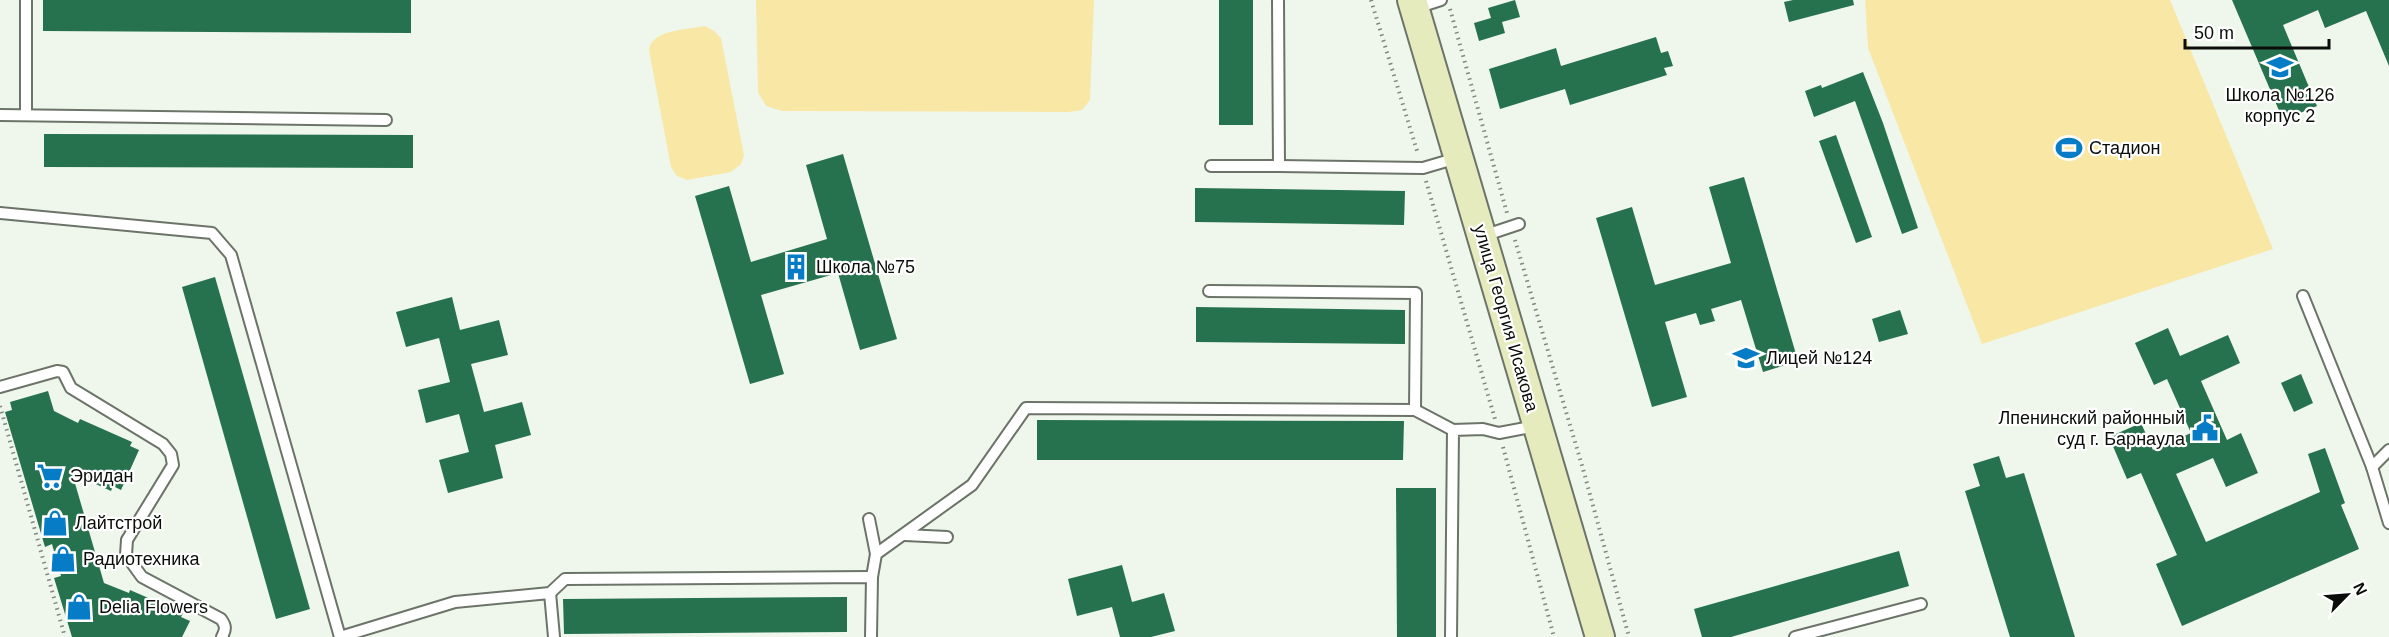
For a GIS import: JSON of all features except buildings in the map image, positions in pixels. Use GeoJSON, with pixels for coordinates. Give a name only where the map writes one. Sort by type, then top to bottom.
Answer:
{"type":"FeatureCollection","features":[{"type":"Feature","properties":{"kind":"street","name":"улица Георгия Исакова"},"geometry":{"type":"LineString","coordinates":[[1423,3],[1458,158],[1600,637]]}},
{"type":"Feature","properties":{"kind":"lane"},"geometry":{"type":"LineString","coordinates":[[26,0],[26,114]]}},
{"type":"Feature","properties":{"kind":"lane"},"geometry":{"type":"LineString","coordinates":[[1278,0],[1279,166]]}},
{"type":"Feature","properties":{"kind":"lane"},"geometry":{"type":"LineString","coordinates":[[0,115],[386,120]]}},
{"type":"Feature","properties":{"kind":"lane"},"geometry":{"type":"LineString","coordinates":[[1210,166],[1422,168],[1458,158]]}},
{"type":"Feature","properties":{"kind":"lane"},"geometry":{"type":"LineString","coordinates":[[0,213],[212,233],[231,255],[340,637],[455,602],[550,593],[564,579],[872,577]]}},
{"type":"Feature","properties":{"kind":"lane"},"geometry":{"type":"LineString","coordinates":[[1482,236],[1515,225]]}},
{"type":"Feature","properties":{"kind":"lane"},"geometry":{"type":"LineString","coordinates":[[1209,291],[1416,293],[1415,410]]}},
{"type":"Feature","properties":{"kind":"lane"},"geometry":{"type":"LineString","coordinates":[[2303,296],[2372,467],[2389,523]]}},
{"type":"Feature","properties":{"kind":"lane"},"geometry":{"type":"LineString","coordinates":[[0,387],[57,371],[63,372],[71,388],[163,444],[171,454],[173,465],[127,540],[126,555],[141,577],[221,619],[225,624],[222,637]]}},
{"type":"Feature","properties":{"kind":"lane"},"geometry":{"type":"LineString","coordinates":[[876,554],[972,485],[1026,408],[1415,410],[1453,430],[1483,429],[1499,433],[1538,426]]}},
{"type":"Feature","properties":{"kind":"lane"},"geometry":{"type":"LineString","coordinates":[[1451,637],[1453,430]]}},
{"type":"Feature","properties":{"kind":"lane"},"geometry":{"type":"LineString","coordinates":[[2372,467],[2389,450]]}},
{"type":"Feature","properties":{"kind":"lane"},"geometry":{"type":"LineString","coordinates":[[869,519],[876,554],[872,577],[871,637]]}},
{"type":"Feature","properties":{"kind":"lane"},"geometry":{"type":"LineString","coordinates":[[905,535],[947,537]]}},
{"type":"Feature","properties":{"kind":"lane"},"geometry":{"type":"LineString","coordinates":[[550,593],[554,637]]}},
{"type":"Feature","properties":{"kind":"lane"},"geometry":{"type":"LineString","coordinates":[[1795,637],[1921,604]]}},
{"type":"Feature","properties":{"kind":"path"},"geometry":{"type":"LineString","coordinates":[[1371,0],[1499,433],[1554,637]]}},
{"type":"Feature","properties":{"kind":"path"},"geometry":{"type":"LineString","coordinates":[[1448,0],[1515,225],[1629,637]]}},
{"type":"Feature","properties":{"kind":"path"},"geometry":{"type":"LineString","coordinates":[[0,406],[65,637]]}},
{"type":"Feature","properties":{"kind":"shaded area"},"geometry":{"type":"Polygon","coordinates":[[[756,0],[1094,0],[1090,100],[1082,110],[1068,112],[782,111],[766,106],[758,92],[756,0]]]}},
{"type":"Feature","properties":{"kind":"shaded area","name":"Стадион"},"geometry":{"type":"Polygon","coordinates":[[[1865,0],[2170,0],[2273,249],[1982,344],[1868,48],[1865,0]]]}},
{"type":"Feature","properties":{"kind":"shaded area"},"geometry":{"type":"Polygon","coordinates":[[[705,26],[721,38],[744,155],[741,164],[731,172],[687,180],[677,176],[671,167],[649,50],[656,38],[663,34],[705,26]]]}},
{"type":"Feature","properties":{"kind":"place","name":"Школа №126 корпус 2"},"geometry":{"type":"Point","coordinates":[2280,67]}},
{"type":"Feature","properties":{"kind":"place","name":"Стадион"},"geometry":{"type":"Point","coordinates":[2069,148]}},
{"type":"Feature","properties":{"kind":"place","name":"Школа №75"},"geometry":{"type":"Point","coordinates":[796,267]}},
{"type":"Feature","properties":{"kind":"place","name":"Лицей №124"},"geometry":{"type":"Point","coordinates":[1746,358]}},
{"type":"Feature","properties":{"kind":"place","name":"Лпенинский районный суд г. Барнаула"},"geometry":{"type":"Point","coordinates":[2205,428]}},
{"type":"Feature","properties":{"kind":"place","name":"Эридан"},"geometry":{"type":"Point","coordinates":[50,476]}},
{"type":"Feature","properties":{"kind":"place","name":"Лайтстрой"},"geometry":{"type":"Point","coordinates":[55,523]}},
{"type":"Feature","properties":{"kind":"place","name":"Радиотехника"},"geometry":{"type":"Point","coordinates":[63,559]}},
{"type":"Feature","properties":{"kind":"place","name":"Delia Flowers"},"geometry":{"type":"Point","coordinates":[79,607]}}]}
